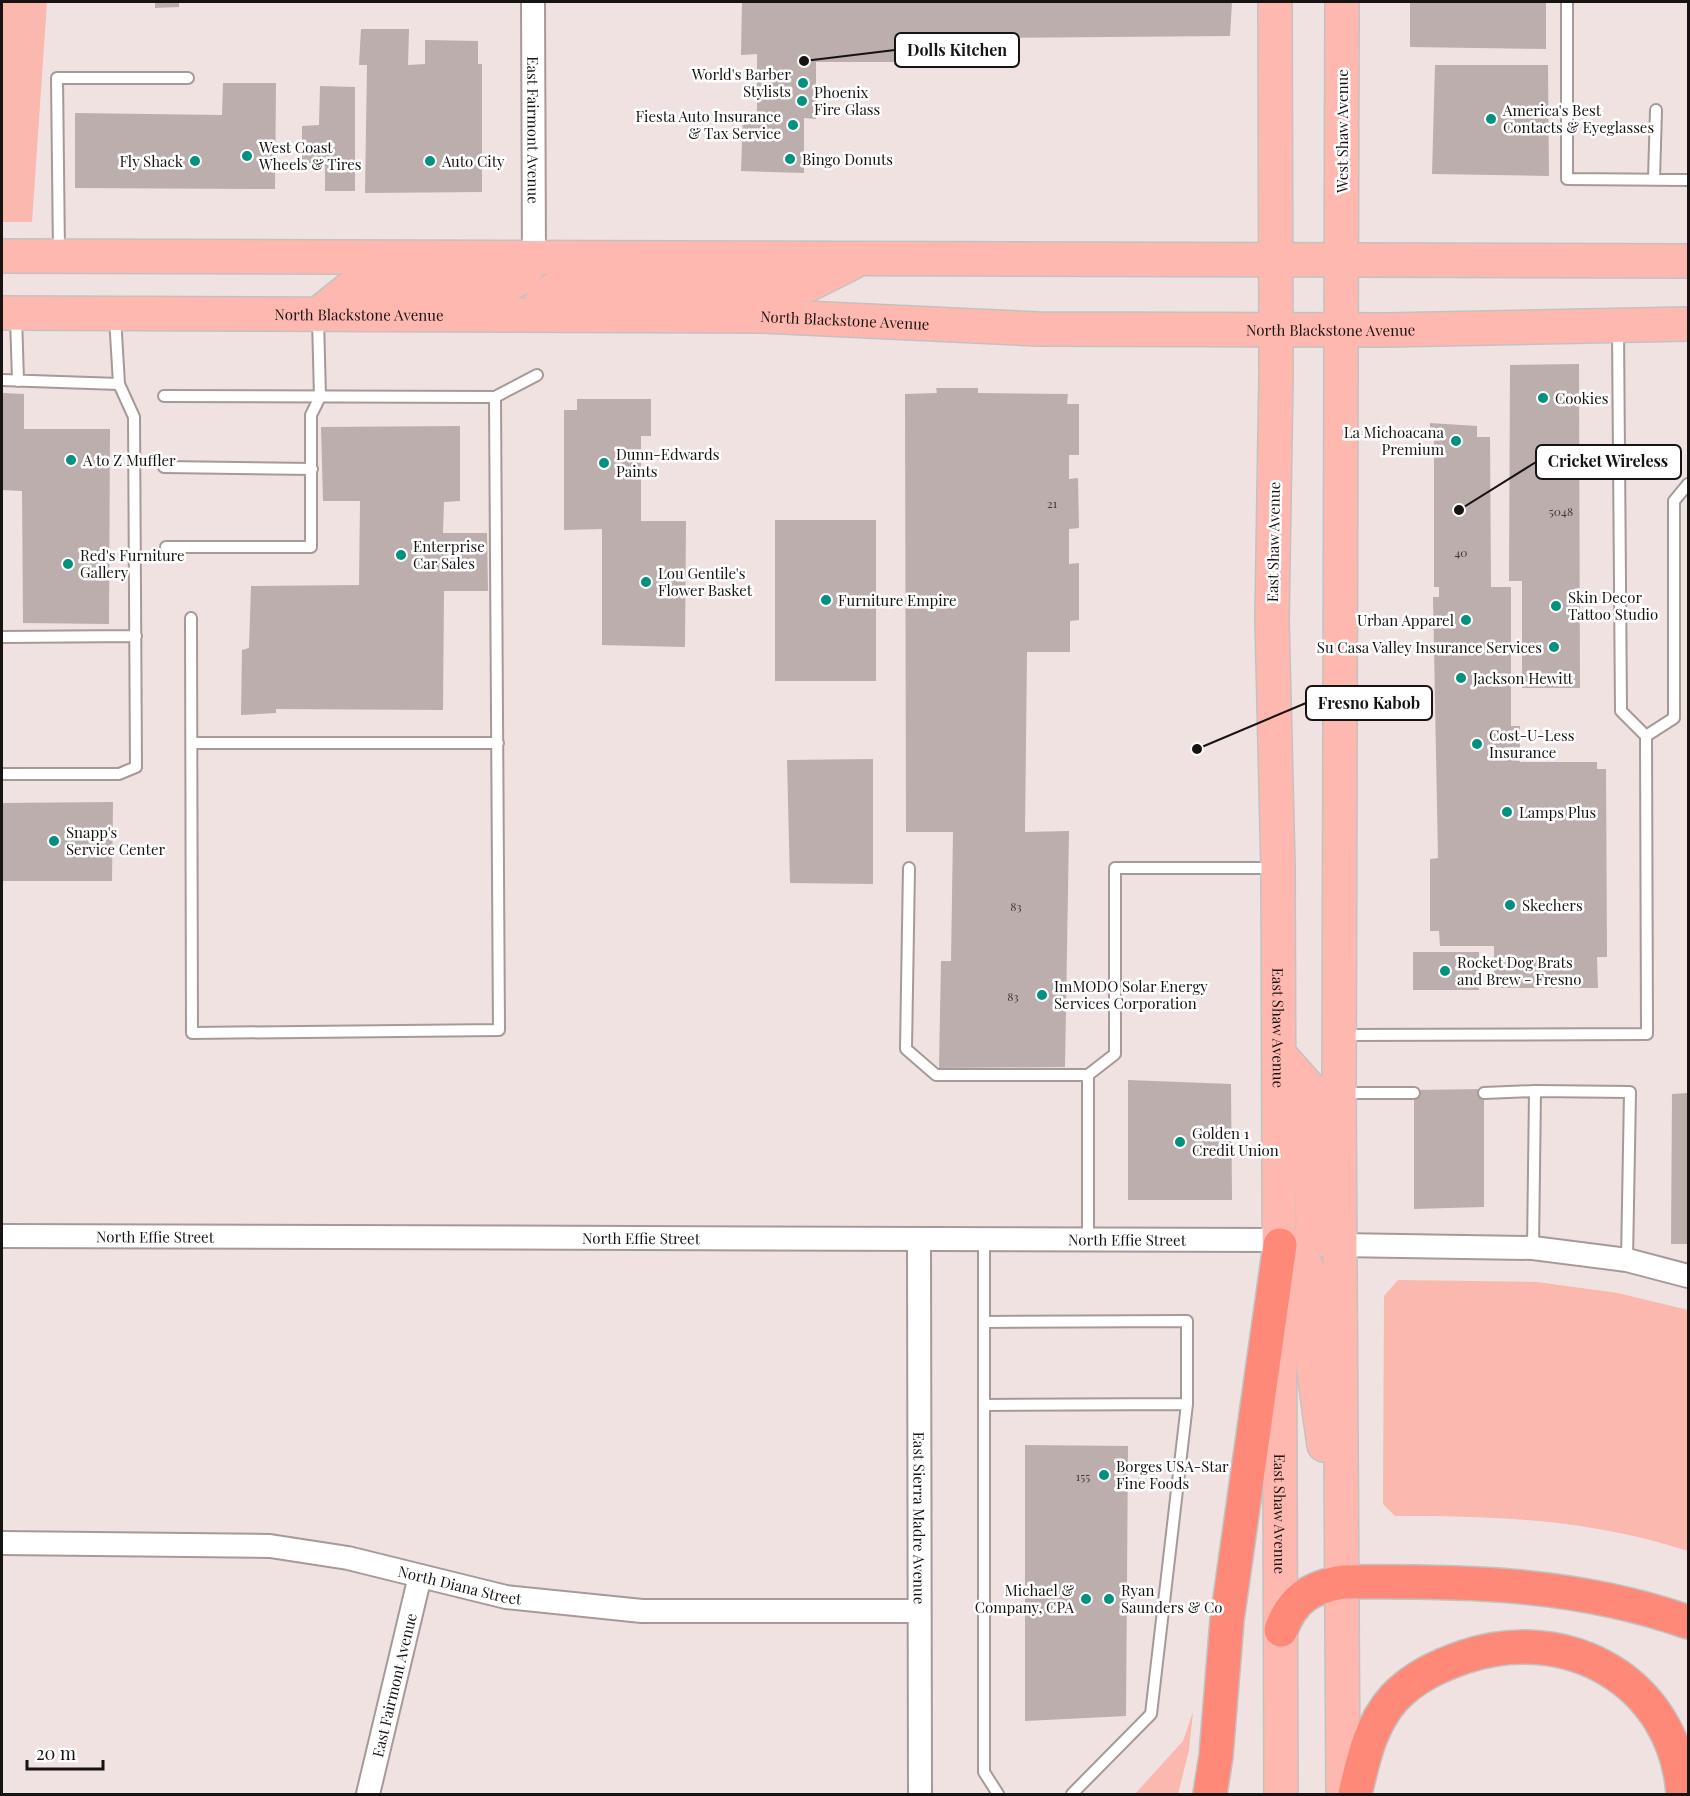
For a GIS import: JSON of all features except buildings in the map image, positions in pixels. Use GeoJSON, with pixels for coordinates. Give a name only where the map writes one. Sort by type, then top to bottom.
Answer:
{"type":"FeatureCollection","features":[{"type":"Feature","properties":{"kind":"highway"},"geometry":{"type":"LineString","coordinates":[[1210,1794],[1216,1756],[1227,1620],[1280,1242]]}},
{"type":"Feature","properties":{"kind":"highway"},"geometry":{"type":"LineString","coordinates":[[1281,1630],[1292,1607],[1300,1598],[1324,1585],[1343,1582],[1515,1584],[1609,1599],[1689,1622]]}},
{"type":"Feature","properties":{"kind":"highway"},"geometry":{"type":"LineString","coordinates":[[1355,1794],[1366,1748],[1378,1721],[1394,1699],[1411,1682],[1447,1663],[1480,1652],[1533,1647],[1562,1650],[1587,1658],[1611,1670],[1635,1687],[1668,1734],[1677,1757],[1683,1794]]}},
{"type":"Feature","properties":{"kind":"main road"},"geometry":{"type":"LineString","coordinates":[[1274,261],[1275,2]]}},
{"type":"Feature","properties":{"kind":"main road","name":"West Shaw Avenue"},"geometry":{"type":"LineString","coordinates":[[1342,2],[1342,261]]}},
{"type":"Feature","properties":{"kind":"main road"},"geometry":{"type":"LineString","coordinates":[[2,256],[1689,261]]}},
{"type":"Feature","properties":{"kind":"main road"},"geometry":{"type":"LineString","coordinates":[[318,314],[349,289],[502,288],[520,278],[534,258]]}},
{"type":"Feature","properties":{"kind":"main road"},"geometry":{"type":"LineString","coordinates":[[536,315],[540,302],[550,290],[564,284],[808,285],[859,260]]}},
{"type":"Feature","properties":{"kind":"main road","name":"East Shaw Avenue"},"geometry":{"type":"LineString","coordinates":[[1274,261],[1276,330],[1272,619],[1278,868],[1281,1794]]}},
{"type":"Feature","properties":{"kind":"main road"},"geometry":{"type":"LineString","coordinates":[[1342,261],[1339,1092],[1343,1794]]}},
{"type":"Feature","properties":{"kind":"main road","name":"North Blackstone Avenue"},"geometry":{"type":"LineString","coordinates":[[9,313],[761,316],[1038,329],[1341,331],[1689,324]]}},
{"type":"Feature","properties":{"kind":"main road"},"geometry":{"type":"LineString","coordinates":[[1279,1054],[1309,1088],[1313,1230],[1318,1236],[1340,1245]]}},
{"type":"Feature","properties":{"kind":"main road"},"geometry":{"type":"LineString","coordinates":[[1280,1242],[1294,1246],[1306,1263],[1310,1274],[1312,1358],[1343,1582]]}},
{"type":"Feature","properties":{"kind":"street","name":"East Fairmont Avenue"},"geometry":{"type":"LineString","coordinates":[[533,2],[534,258]]}},
{"type":"Feature","properties":{"kind":"street","name":"North Effie Street"},"geometry":{"type":"LineString","coordinates":[[2,1236],[1280,1242]]}},
{"type":"Feature","properties":{"kind":"street","name":"East Sierra Madre Avenue"},"geometry":{"type":"LineString","coordinates":[[919,1240],[920,1794]]}},
{"type":"Feature","properties":{"kind":"street"},"geometry":{"type":"LineString","coordinates":[[1340,1245],[1533,1248],[1627,1260],[1689,1276]]}},
{"type":"Feature","properties":{"kind":"street","name":"North Diana Street"},"geometry":{"type":"LineString","coordinates":[[2,1543],[270,1546],[348,1558],[506,1598],[642,1611],[919,1611]]}},
{"type":"Feature","properties":{"kind":"street","name":"East Fairmont Avenue"},"geometry":{"type":"LineString","coordinates":[[368,1794],[420,1576]]}},
{"type":"Feature","properties":{"kind":"lane"},"geometry":{"type":"LineString","coordinates":[[1567,2],[1567,179],[1689,180]]}},
{"type":"Feature","properties":{"kind":"lane"},"geometry":{"type":"LineString","coordinates":[[60,256],[57,78],[188,78]]}},
{"type":"Feature","properties":{"kind":"lane"},"geometry":{"type":"LineString","coordinates":[[1654,179],[1656,110]]}},
{"type":"Feature","properties":{"kind":"lane"},"geometry":{"type":"LineString","coordinates":[[9,313],[18,381]]}},
{"type":"Feature","properties":{"kind":"lane"},"geometry":{"type":"LineString","coordinates":[[2,774],[119,774],[136,767],[134,417],[119,384],[115,313]]}},
{"type":"Feature","properties":{"kind":"lane"},"geometry":{"type":"LineString","coordinates":[[166,547],[311,547],[311,415],[320,397],[318,314]]}},
{"type":"Feature","properties":{"kind":"lane"},"geometry":{"type":"LineString","coordinates":[[1340,1035],[1647,1034],[1646,736],[1621,711],[1618,326]]}},
{"type":"Feature","properties":{"kind":"lane"},"geometry":{"type":"LineString","coordinates":[[164,396],[495,397],[537,375]]}},
{"type":"Feature","properties":{"kind":"lane"},"geometry":{"type":"LineString","coordinates":[[2,380],[119,384]]}},
{"type":"Feature","properties":{"kind":"lane"},"geometry":{"type":"LineString","coordinates":[[191,618],[192,1033],[499,1030],[495,397]]}},
{"type":"Feature","properties":{"kind":"lane"},"geometry":{"type":"LineString","coordinates":[[164,467],[312,469]]}},
{"type":"Feature","properties":{"kind":"lane"},"geometry":{"type":"LineString","coordinates":[[1646,736],[1674,718],[1674,501],[1689,484]]}},
{"type":"Feature","properties":{"kind":"lane"},"geometry":{"type":"LineString","coordinates":[[2,637],[136,636]]}},
{"type":"Feature","properties":{"kind":"lane"},"geometry":{"type":"LineString","coordinates":[[192,743],[498,743]]}},
{"type":"Feature","properties":{"kind":"lane"},"geometry":{"type":"LineString","coordinates":[[909,868],[906,1049],[936,1075],[1088,1075],[1115,1054],[1115,868],[1278,868]]}},
{"type":"Feature","properties":{"kind":"lane"},"geometry":{"type":"LineString","coordinates":[[1088,1075],[1088,1240]]}},
{"type":"Feature","properties":{"kind":"lane"},"geometry":{"type":"LineString","coordinates":[[1533,1248],[1535,1091]]}},
{"type":"Feature","properties":{"kind":"lane"},"geometry":{"type":"LineString","coordinates":[[1339,1092],[1414,1093]]}},
{"type":"Feature","properties":{"kind":"lane"},"geometry":{"type":"LineString","coordinates":[[1484,1093],[1630,1092],[1627,1260]]}},
{"type":"Feature","properties":{"kind":"lane"},"geometry":{"type":"LineString","coordinates":[[984,1240],[984,1772],[998,1794]]}},
{"type":"Feature","properties":{"kind":"lane"},"geometry":{"type":"LineString","coordinates":[[984,1322],[1187,1321],[1186,1404],[1151,1714],[1072,1794]]}},
{"type":"Feature","properties":{"kind":"lane"},"geometry":{"type":"LineString","coordinates":[[984,1405],[1186,1404]]}},
{"type":"Feature","properties":{"kind":"shaded area"},"geometry":{"type":"Polygon","coordinates":[[[2,2],[47,2],[32,222],[2,222],[2,2]]]}},
{"type":"Feature","properties":{"kind":"shaded area"},"geometry":{"type":"Polygon","coordinates":[[[1398,1280],[1537,1282],[1618,1293],[1688,1310],[1688,1551],[1651,1540],[1579,1526],[1471,1517],[1395,1516],[1383,1504],[1384,1296],[1398,1280]]]}},
{"type":"Feature","properties":{"kind":"shaded area"},"geometry":{"type":"Polygon","coordinates":[[[1193,1712],[1189,1750],[1178,1794],[1135,1794],[1183,1741],[1193,1712]]]}},
{"type":"Feature","properties":{"kind":"place","name":"Dolls Kitchen"},"geometry":{"type":"Point","coordinates":[804,61]}},
{"type":"Feature","properties":{"kind":"place","name":"World's Barber Stylists"},"geometry":{"type":"Point","coordinates":[803,83]}},
{"type":"Feature","properties":{"kind":"place","name":"Phoenix Fire Glass"},"geometry":{"type":"Point","coordinates":[802,101]}},
{"type":"Feature","properties":{"kind":"place","name":"America's Best Contacts & Eyeglasses"},"geometry":{"type":"Point","coordinates":[1491,119]}},
{"type":"Feature","properties":{"kind":"place","name":"Fiesta Auto Insurance & Tax Service"},"geometry":{"type":"Point","coordinates":[793,125]}},
{"type":"Feature","properties":{"kind":"place","name":"West Coast Wheels & Tires"},"geometry":{"type":"Point","coordinates":[247,156]}},
{"type":"Feature","properties":{"kind":"place","name":"Bingo Donuts"},"geometry":{"type":"Point","coordinates":[790,159]}},
{"type":"Feature","properties":{"kind":"place","name":"Fly Shack"},"geometry":{"type":"Point","coordinates":[195,161]}},
{"type":"Feature","properties":{"kind":"place","name":"Auto City"},"geometry":{"type":"Point","coordinates":[430,161]}},
{"type":"Feature","properties":{"kind":"place","name":"Cookies"},"geometry":{"type":"Point","coordinates":[1543,398]}},
{"type":"Feature","properties":{"kind":"place","name":"La Michoacana Premium"},"geometry":{"type":"Point","coordinates":[1456,441]}},
{"type":"Feature","properties":{"kind":"place","name":"A to Z Muffler"},"geometry":{"type":"Point","coordinates":[71,460]}},
{"type":"Feature","properties":{"kind":"place","name":"Dunn-Edwards Paints"},"geometry":{"type":"Point","coordinates":[604,463]}},
{"type":"Feature","properties":{"kind":"place","name":"Cricket Wireless"},"geometry":{"type":"Point","coordinates":[1459,510]}},
{"type":"Feature","properties":{"kind":"place","name":"Enterprise Car Sales"},"geometry":{"type":"Point","coordinates":[401,555]}},
{"type":"Feature","properties":{"kind":"place","name":"Red's Furniture Gallery"},"geometry":{"type":"Point","coordinates":[68,564]}},
{"type":"Feature","properties":{"kind":"place","name":"Lou Gentile's Flower Basket"},"geometry":{"type":"Point","coordinates":[646,582]}},
{"type":"Feature","properties":{"kind":"place","name":"Furniture Empire"},"geometry":{"type":"Point","coordinates":[826,600]}},
{"type":"Feature","properties":{"kind":"place","name":"Skin Decor Tattoo Studio"},"geometry":{"type":"Point","coordinates":[1556,606]}},
{"type":"Feature","properties":{"kind":"place","name":"Urban Apparel"},"geometry":{"type":"Point","coordinates":[1466,620]}},
{"type":"Feature","properties":{"kind":"place","name":"Su Casa Valley Insurance Services"},"geometry":{"type":"Point","coordinates":[1554,647]}},
{"type":"Feature","properties":{"kind":"place","name":"Jackson Hewitt"},"geometry":{"type":"Point","coordinates":[1461,678]}},
{"type":"Feature","properties":{"kind":"place","name":"Cost-U-Less Insurance"},"geometry":{"type":"Point","coordinates":[1477,744]}},
{"type":"Feature","properties":{"kind":"place","name":"Fresno Kabob"},"geometry":{"type":"Point","coordinates":[1197,749]}},
{"type":"Feature","properties":{"kind":"place","name":"Lamps Plus"},"geometry":{"type":"Point","coordinates":[1507,812]}},
{"type":"Feature","properties":{"kind":"place","name":"Snapp's Service Center"},"geometry":{"type":"Point","coordinates":[54,841]}},
{"type":"Feature","properties":{"kind":"place","name":"Skechers"},"geometry":{"type":"Point","coordinates":[1510,905]}},
{"type":"Feature","properties":{"kind":"place","name":"Rocket Dog Brats and Brew - Fresno"},"geometry":{"type":"Point","coordinates":[1445,971]}},
{"type":"Feature","properties":{"kind":"place","name":"ImMODO Solar Energy Services Corporation"},"geometry":{"type":"Point","coordinates":[1042,995]}},
{"type":"Feature","properties":{"kind":"place","name":"Golden 1 Credit Union"},"geometry":{"type":"Point","coordinates":[1180,1142]}},
{"type":"Feature","properties":{"kind":"place","name":"Borges USA-Star Fine Foods"},"geometry":{"type":"Point","coordinates":[1104,1475]}},
{"type":"Feature","properties":{"kind":"place","name":"Michael & Company, CPA"},"geometry":{"type":"Point","coordinates":[1086,1599]}},
{"type":"Feature","properties":{"kind":"place","name":"Ryan Saunders & Co"},"geometry":{"type":"Point","coordinates":[1109,1599]}}]}
